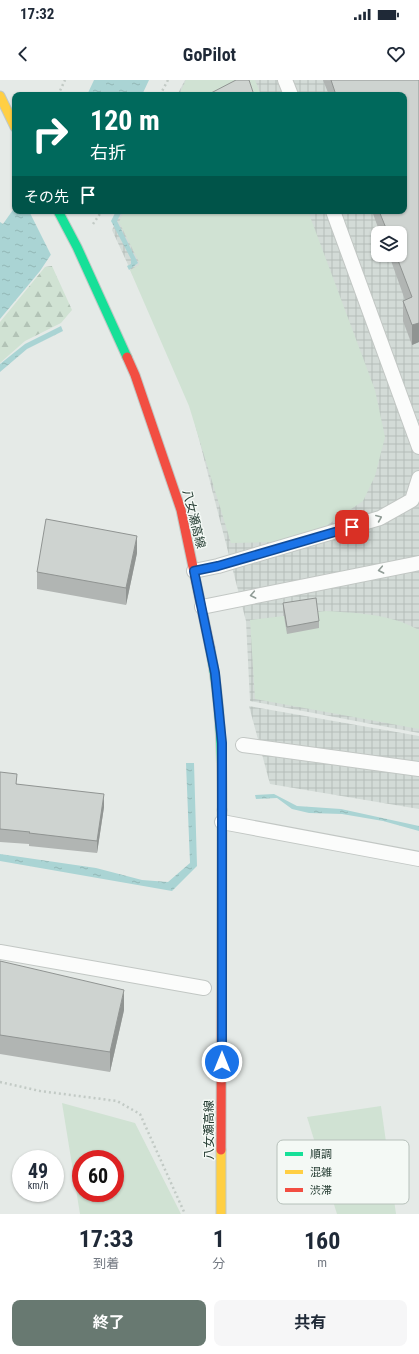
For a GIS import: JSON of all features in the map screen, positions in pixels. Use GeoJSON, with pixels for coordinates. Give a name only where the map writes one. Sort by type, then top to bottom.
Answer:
{"type":"FeatureCollection","features":[{"type":"Feature","properties":{"kind":"main road"},"geometry":{"type":"LineString","coordinates":[[0,96],[12,121]]}},
{"type":"Feature","properties":{"kind":"main road","name":"八女瀬高線"},"geometry":{"type":"LineString","coordinates":[[60,214],[135,375],[182,510],[215,673],[222,743],[220,1214]]}},
{"type":"Feature","properties":{"kind":"lane"},"geometry":{"type":"LineString","coordinates":[[285,80],[290,92]]}},
{"type":"Feature","properties":{"kind":"lane"},"geometry":{"type":"LineString","coordinates":[[334,214],[419,447]]}},
{"type":"Feature","properties":{"kind":"lane"},"geometry":{"type":"LineString","coordinates":[[194,571],[218,566],[380,518],[412,500],[419,478]]}},
{"type":"Feature","properties":{"kind":"lane"},"geometry":{"type":"LineString","coordinates":[[202,607],[419,563]]}},
{"type":"Feature","properties":{"kind":"lane"},"geometry":{"type":"LineString","coordinates":[[243,744],[419,769]]}},
{"type":"Feature","properties":{"kind":"lane"},"geometry":{"type":"LineString","coordinates":[[222,822],[419,859]]}},
{"type":"Feature","properties":{"kind":"lane"},"geometry":{"type":"LineString","coordinates":[[0,952],[204,988]]}},
{"type":"Feature","properties":{"kind":"path"},"geometry":{"type":"LineString","coordinates":[[59,92],[65,80]]}},
{"type":"Feature","properties":{"kind":"path"},"geometry":{"type":"LineString","coordinates":[[162,92],[168,80]]}},
{"type":"Feature","properties":{"kind":"path"},"geometry":{"type":"LineString","coordinates":[[0,1082],[40,1090],[116,1101],[140,1114],[185,1214]]}},
{"type":"Feature","properties":{"kind":"shaded area"},"geometry":{"type":"Polygon","coordinates":[[[185,80],[419,80],[419,733],[250,701],[246,621],[187,393],[112,230],[120,214],[407,214],[407,92],[179,92],[185,80]]]}},
{"type":"Feature","properties":{"kind":"shaded area"},"geometry":{"type":"Polygon","coordinates":[[[249,706],[419,736],[419,809],[270,784],[249,706]]]}},
{"type":"Feature","properties":{"kind":"green space"},"geometry":{"type":"Polygon","coordinates":[[[186,80],[255,80],[260,92],[180,92],[186,80]]]}},
{"type":"Feature","properties":{"kind":"green space"},"geometry":{"type":"Polygon","coordinates":[[[123,214],[309,214],[375,390],[385,437],[375,476],[363,501],[320,530],[274,542],[231,543],[189,406],[130,270],[139,265],[139,262],[119,222],[123,214]]]}},
{"type":"Feature","properties":{"kind":"green space"},"geometry":{"type":"Polygon","coordinates":[[[52,266],[72,310],[61,323],[25,341],[0,363],[0,322],[45,267],[52,266]]]}},
{"type":"Feature","properties":{"kind":"green space"},"geometry":{"type":"Polygon","coordinates":[[[326,611],[386,617],[419,630],[419,729],[255,699],[250,620],[326,611]]]}},
{"type":"Feature","properties":{"kind":"green space"},"geometry":{"type":"Polygon","coordinates":[[[62,1103],[135,1123],[181,1214],[80,1214],[78,1202],[124,1202],[124,1150],[72,1150],[72,1165],[62,1103]]]}},
{"type":"Feature","properties":{"kind":"green space"},"geometry":{"type":"Polygon","coordinates":[[[381,1106],[386,1140],[314,1140],[307,1117],[381,1106]]]}},
{"type":"Feature","properties":{"kind":"green space"},"geometry":{"type":"Polygon","coordinates":[[[334,1204],[395,1204],[396,1214],[337,1214],[334,1204]]]}},
{"type":"Feature","properties":{"kind":"water"},"geometry":{"type":"Polygon","coordinates":[[[94,80],[149,80],[143,92],[88,92],[94,80]]]}},
{"type":"Feature","properties":{"kind":"water"},"geometry":{"type":"Polygon","coordinates":[[[12,211],[12,214],[78,214],[40,271],[0,319],[0,222],[3,224],[12,211]]]}},
{"type":"Feature","properties":{"kind":"water"},"geometry":{"type":"Polygon","coordinates":[[[114,214],[120,214],[117,221],[138,263],[129,270],[127,266],[131,264],[131,259],[111,221],[114,214]]]}},
{"type":"Feature","properties":{"kind":"water"},"geometry":{"type":"Polygon","coordinates":[[[61,326],[63,331],[27,349],[0,372],[0,364],[25,344],[61,326]]]}},
{"type":"Feature","properties":{"kind":"water"},"geometry":{"type":"Polygon","coordinates":[[[186,763],[194,763],[197,866],[172,891],[0,861],[0,854],[96,868],[142,880],[168,882],[190,863],[186,763]]]}},
{"type":"Feature","properties":{"kind":"water"},"geometry":{"type":"Polygon","coordinates":[[[274,794],[297,806],[341,809],[419,826],[419,831],[383,821],[342,814],[309,813],[292,809],[277,798],[256,799],[255,795],[274,794]]]}},
{"type":"Feature","properties":{"kind":"pier"},"geometry":{"type":"Polygon","coordinates":[[[30,214],[80,214],[52,257],[30,214]]]}},
{"type":"Feature","properties":{"kind":"building"},"geometry":{"type":"Polygon","coordinates":[[[236,80],[249,80],[253,92],[213,92],[236,80]]]}},
{"type":"Feature","properties":{"kind":"building"},"geometry":{"type":"Polygon","coordinates":[[[331,80],[419,80],[419,323],[412,325],[403,301],[412,297],[399,262],[407,262],[407,226],[385,226],[380,214],[407,214],[407,92],[335,92],[331,80]]]}},
{"type":"Feature","properties":{"kind":"building"},"geometry":{"type":"Polygon","coordinates":[[[46,519],[137,536],[126,588],[37,572],[46,519]]]}},
{"type":"Feature","properties":{"kind":"building"},"geometry":{"type":"Polygon","coordinates":[[[316,598],[319,621],[287,627],[283,603],[316,598]]]}},
{"type":"Feature","properties":{"kind":"building"},"geometry":{"type":"Polygon","coordinates":[[[0,772],[17,774],[16,784],[104,794],[97,841],[0,829],[0,772]]]}},
{"type":"Feature","properties":{"kind":"building"},"geometry":{"type":"Polygon","coordinates":[[[0,961],[124,990],[110,1052],[0,1035],[0,961]]]}},
{"type":"Feature","properties":{"kind":"traffic: fast"},"geometry":{"type":"LineString","coordinates":[[60,214],[77,247],[127,357]]}},
{"type":"Feature","properties":{"kind":"traffic: fast"},"geometry":{"type":"LineString","coordinates":[[210,648],[219,708],[222,769],[222,810]]}},
{"type":"Feature","properties":{"kind":"traffic: slow"},"geometry":{"type":"LineString","coordinates":[[0,96],[12,121]]}},
{"type":"Feature","properties":{"kind":"traffic: slow"},"geometry":{"type":"LineString","coordinates":[[221,1150],[221,1214]]}},
{"type":"Feature","properties":{"kind":"traffic: jam"},"geometry":{"type":"LineString","coordinates":[[127,357],[135,375],[181,510],[210,648]]}},
{"type":"Feature","properties":{"kind":"traffic: jam"},"geometry":{"type":"LineString","coordinates":[[221,1150],[222,810]]}},
{"type":"Feature","properties":{"kind":"route"},"geometry":{"type":"LineString","coordinates":[[222,1062],[222,743],[215,673],[194,571],[218,566],[352,527]]}}]}
